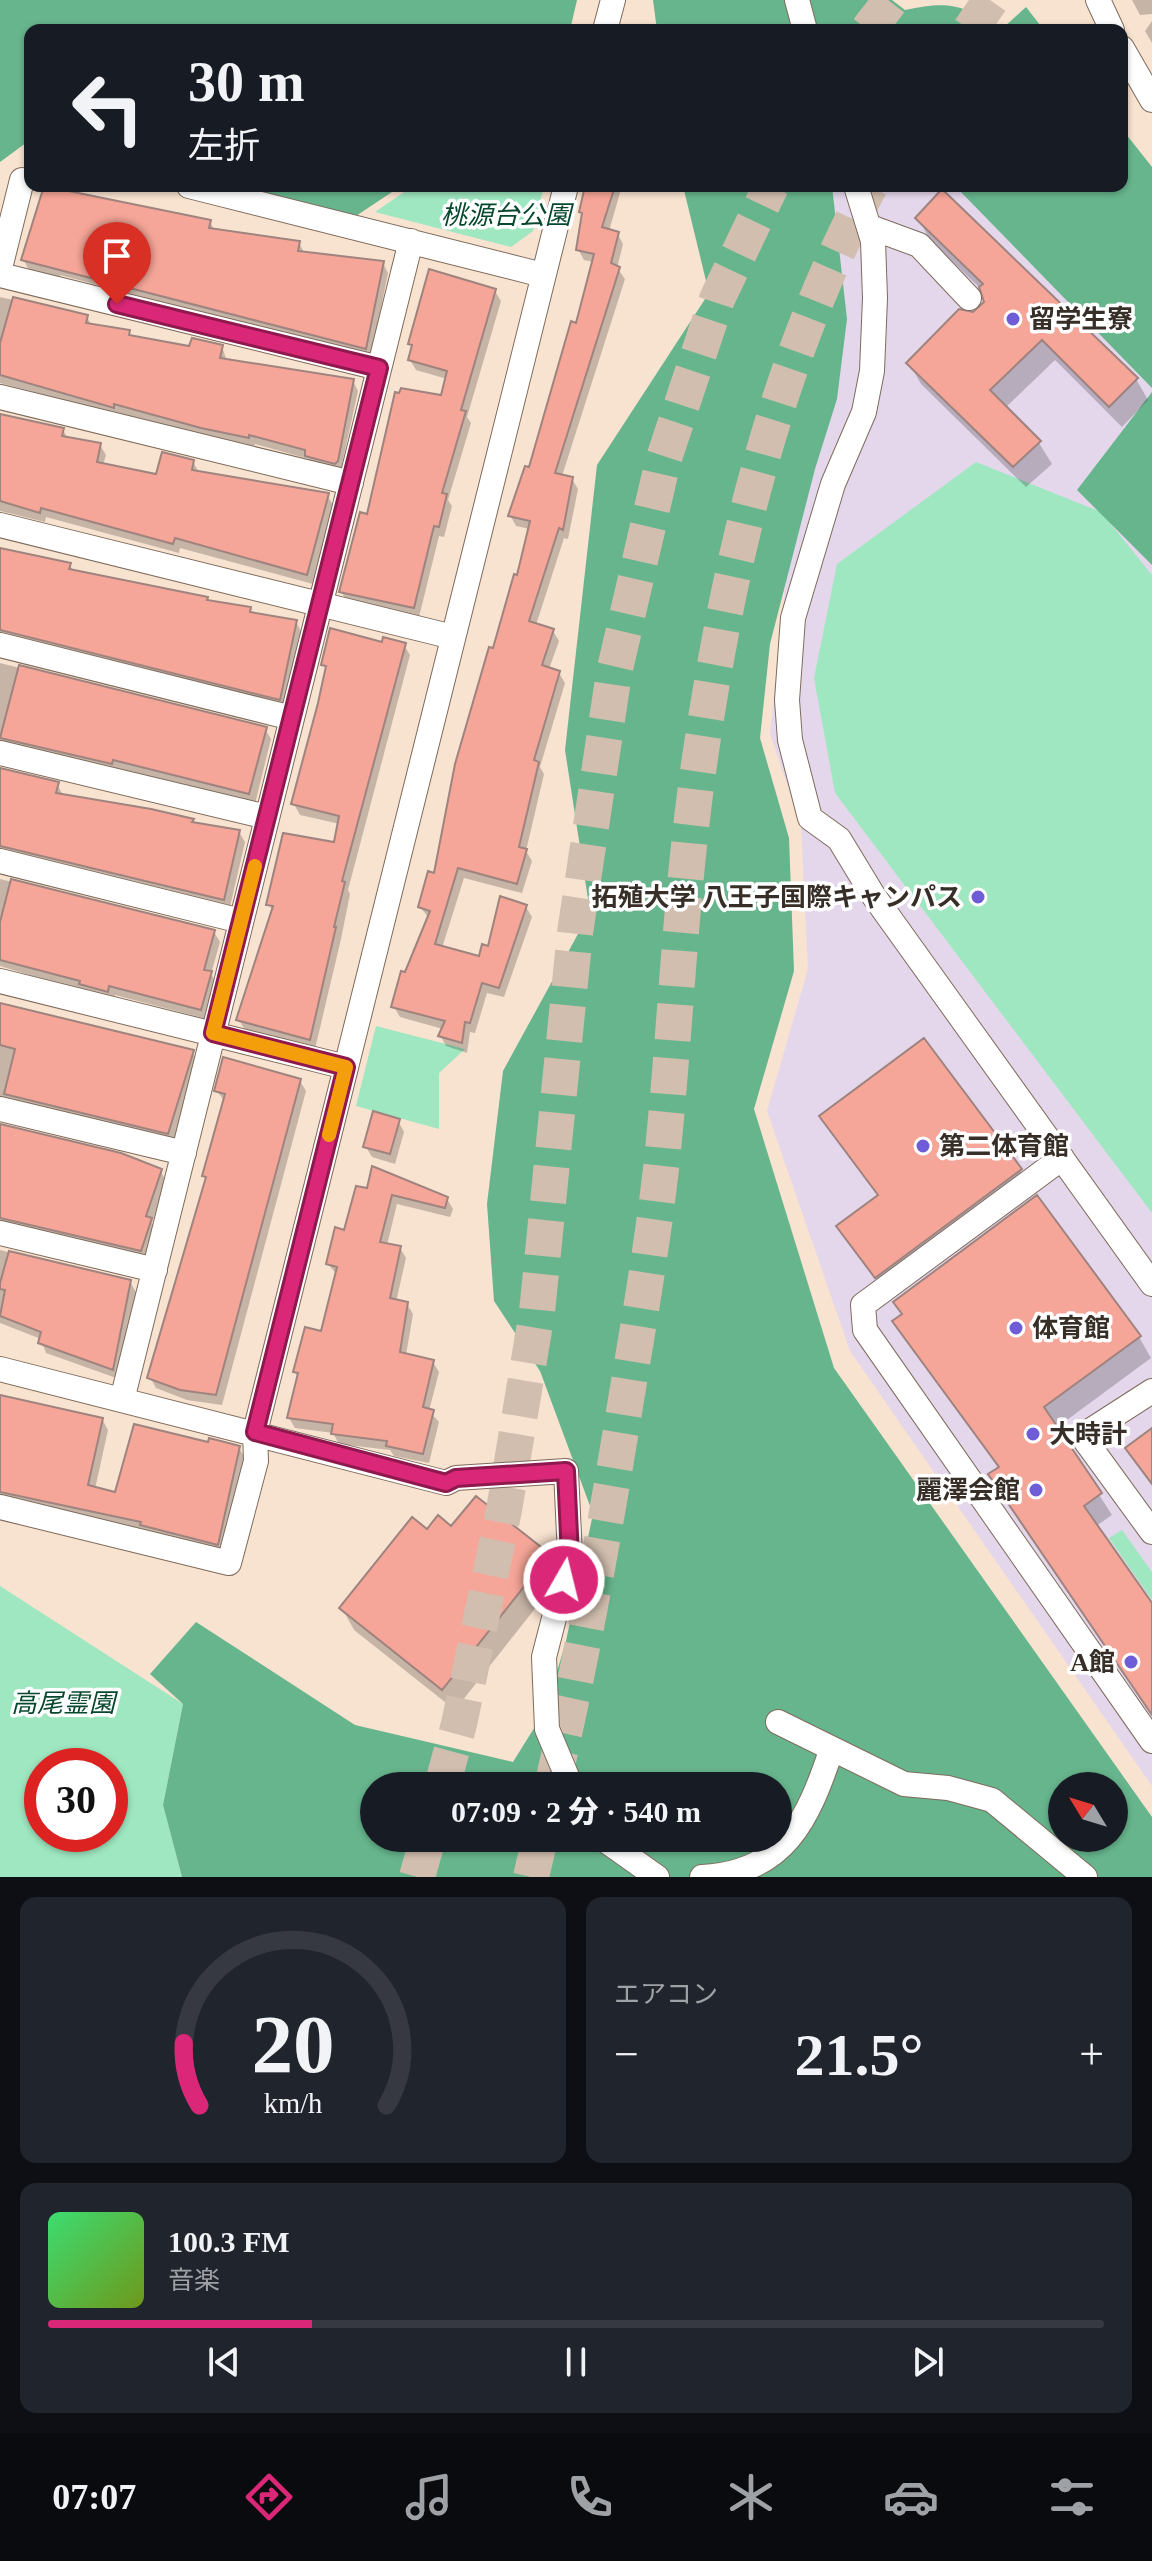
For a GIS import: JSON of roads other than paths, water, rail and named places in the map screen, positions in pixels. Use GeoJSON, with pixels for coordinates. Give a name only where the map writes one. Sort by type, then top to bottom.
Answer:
{"type":"FeatureCollection","features":[{"type":"Feature","properties":{"kind":"street"},"geometry":{"type":"LineString","coordinates":[[607,24],[613,0]]}},
{"type":"Feature","properties":{"kind":"street"},"geometry":{"type":"LineString","coordinates":[[797,0],[803,24]]}},
{"type":"Feature","properties":{"kind":"street"},"geometry":{"type":"LineString","coordinates":[[1098,0],[1109,24]]}},
{"type":"Feature","properties":{"kind":"street"},"geometry":{"type":"LineString","coordinates":[[1128,58],[1152,100]]}},
{"type":"Feature","properties":{"kind":"street"},"geometry":{"type":"LineString","coordinates":[[0,198],[24,179]]}},
{"type":"Feature","properties":{"kind":"street"},"geometry":{"type":"LineString","coordinates":[[0,268],[24,184]]}},
{"type":"Feature","properties":{"kind":"street"},"geometry":{"type":"LineString","coordinates":[[213,192],[543,275]]}},
{"type":"Feature","properties":{"kind":"street"},"geometry":{"type":"LineString","coordinates":[[0,1507],[229,1563],[256,1461],[255,1432],[564,192]]}},
{"type":"Feature","properties":{"kind":"street"},"geometry":{"type":"LineString","coordinates":[[858,192],[870,227],[875,298],[872,371],[864,412],[833,484],[793,618],[787,700],[790,740],[810,818],[839,839],[873,895],[1152,1284]]}},
{"type":"Feature","properties":{"kind":"street"},"geometry":{"type":"LineString","coordinates":[[870,227],[919,245],[969,298]]}},
{"type":"Feature","properties":{"kind":"street"},"geometry":{"type":"LineString","coordinates":[[122,1400],[411,241]]}},
{"type":"Feature","properties":{"kind":"street"},"geometry":{"type":"LineString","coordinates":[[0,275],[379,368]]}},
{"type":"Feature","properties":{"kind":"street"},"geometry":{"type":"LineString","coordinates":[[0,397],[351,483]]}},
{"type":"Feature","properties":{"kind":"street"},"geometry":{"type":"LineString","coordinates":[[0,525],[453,637]]}},
{"type":"Feature","properties":{"kind":"street"},"geometry":{"type":"LineString","coordinates":[[0,645],[292,718]]}},
{"type":"Feature","properties":{"kind":"street"},"geometry":{"type":"LineString","coordinates":[[0,753],[267,817]]}},
{"type":"Feature","properties":{"kind":"street"},"geometry":{"type":"LineString","coordinates":[[0,861],[241,921]]}},
{"type":"Feature","properties":{"kind":"street"},"geometry":{"type":"LineString","coordinates":[[0,981],[346,1067]]}},
{"type":"Feature","properties":{"kind":"street"},"geometry":{"type":"LineString","coordinates":[[0,1109],[184,1153]]}},
{"type":"Feature","properties":{"kind":"street"},"geometry":{"type":"LineString","coordinates":[[1062,1158],[863,1305],[865,1330],[1152,1741]]}},
{"type":"Feature","properties":{"kind":"street"},"geometry":{"type":"LineString","coordinates":[[0,1233],[155,1270]]}},
{"type":"Feature","properties":{"kind":"street"},"geometry":{"type":"LineString","coordinates":[[0,1369],[446,1483],[456,1478],[566,1471],[570,1556],[544,1657],[547,1729],[565,1772]]}},
{"type":"Feature","properties":{"kind":"street"},"geometry":{"type":"LineString","coordinates":[[1152,1391],[1082,1436],[1152,1532]]}},
{"type":"Feature","properties":{"kind":"street"},"geometry":{"type":"LineString","coordinates":[[778,1722],[831,1751],[904,1784],[948,1788],[992,1800],[1085,1877]]}},
{"type":"Feature","properties":{"kind":"street"},"geometry":{"type":"LineString","coordinates":[[702,1877],[760,1862],[797,1831],[817,1792],[831,1751]]}},
{"type":"Feature","properties":{"kind":"street"},"geometry":{"type":"LineString","coordinates":[[622,1852],[657,1877]]}},
{"type":"Feature","properties":{"kind":"tunnel"},"geometry":{"type":"LineString","coordinates":[[873,24],[891,0]]}},
{"type":"Feature","properties":{"kind":"tunnel"},"geometry":{"type":"LineString","coordinates":[[974,24],[991,0]]}},
{"type":"Feature","properties":{"kind":"tunnel"},"geometry":{"type":"LineString","coordinates":[[446,1772],[459,1724],[504,1510],[537,1312],[575,933],[614,673],[663,461],[717,299],[768,192]]}},
{"type":"Feature","properties":{"kind":"tunnel"},"geometry":{"type":"LineString","coordinates":[[555,1772],[592,1596],[649,1258],[661,1169],[694,803],[726,605],[761,461],[783,390],[808,321],[867,192]]}},
{"type":"Feature","properties":{"kind":"tunnel"},"geometry":{"type":"LineString","coordinates":[[417,1877],[424,1852]]}},
{"type":"Feature","properties":{"kind":"tunnel"},"geometry":{"type":"LineString","coordinates":[[531,1877],[537,1852]]}},
{"type":"Feature","properties":{"kind":"place","name":"留学生寮"},"geometry":{"type":"Point","coordinates":[1013,319]}},
{"type":"Feature","properties":{"kind":"place","name":"拓殖大学 八王子国際キャンパス"},"geometry":{"type":"Point","coordinates":[978,897]}},
{"type":"Feature","properties":{"kind":"place","name":"第二体育館"},"geometry":{"type":"Point","coordinates":[923,1146]}},
{"type":"Feature","properties":{"kind":"place","name":"体育館"},"geometry":{"type":"Point","coordinates":[1016,1328]}},
{"type":"Feature","properties":{"kind":"place","name":"大時計"},"geometry":{"type":"Point","coordinates":[1033,1434]}},
{"type":"Feature","properties":{"kind":"place","name":"麗澤会館"},"geometry":{"type":"Point","coordinates":[1036,1490]}},
{"type":"Feature","properties":{"kind":"place","name":"A館"},"geometry":{"type":"Point","coordinates":[1131,1662]}},
{"type":"Feature","properties":{"kind":"park label","name":"桃源台公園"},"geometry":{"type":"Point","coordinates":[506,215]}},
{"type":"Feature","properties":{"kind":"park label","name":"高尾霊園"},"geometry":{"type":"Point","coordinates":[63,1703]}}]}
